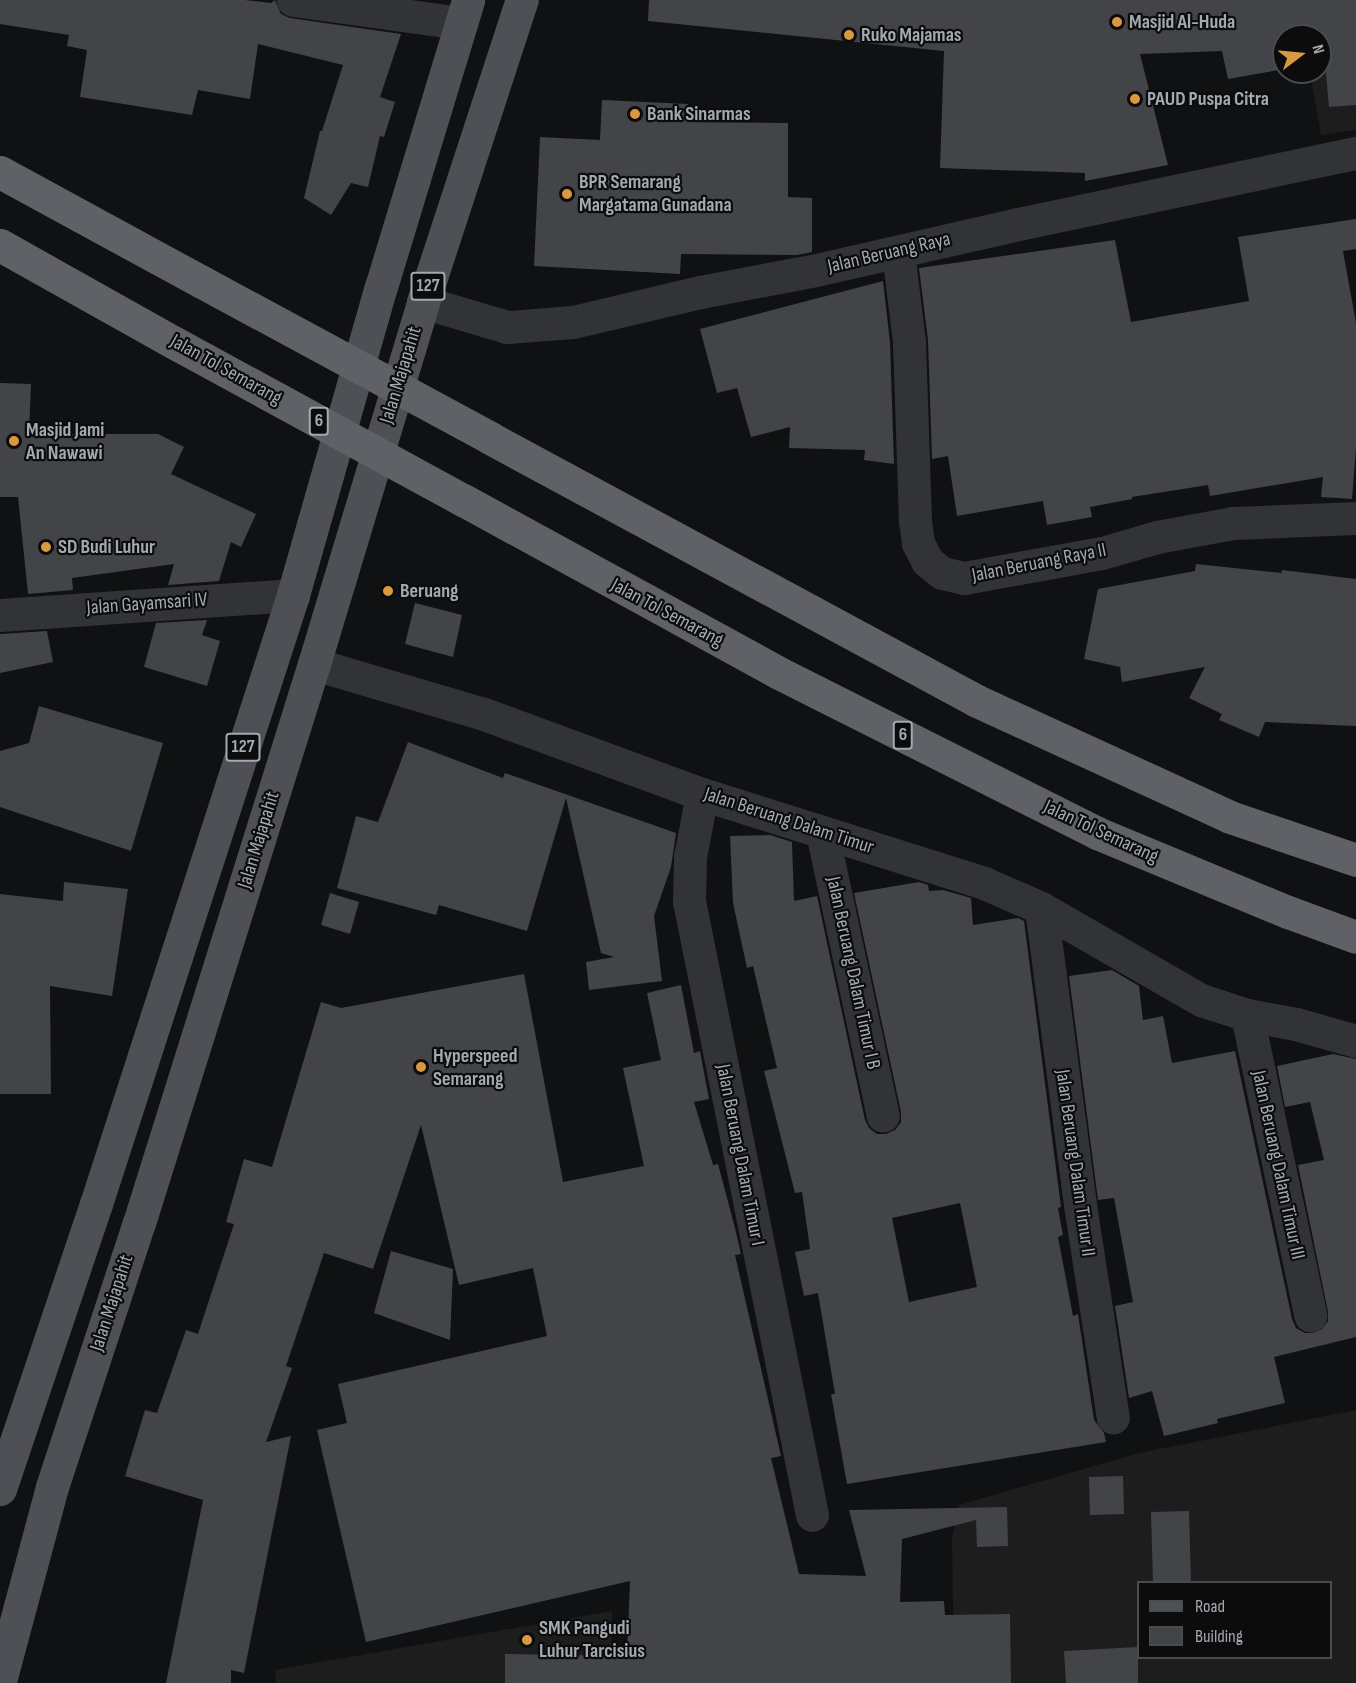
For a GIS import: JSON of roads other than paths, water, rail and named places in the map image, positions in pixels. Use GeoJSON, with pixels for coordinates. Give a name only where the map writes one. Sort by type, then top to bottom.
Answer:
{"type":"FeatureCollection","features":[{"type":"Feature","properties":{"kind":"highway"},"geometry":{"type":"LineString","coordinates":[[0,172],[977,701],[1230,817],[1356,860]]}},
{"type":"Feature","properties":{"kind":"highway","name":"Jalan Tol Semarang"},"geometry":{"type":"LineString","coordinates":[[0,245],[767,667],[1097,833],[1288,912],[1356,936]]}},
{"type":"Feature","properties":{"kind":"main road","name":"Jalan Majapahit"},"geometry":{"type":"LineString","coordinates":[[0,1681],[52,1487],[138,1224],[315,664],[423,302],[522,0]]}},
{"type":"Feature","properties":{"kind":"main road","name":"127"},"geometry":{"type":"LineString","coordinates":[[2,1474],[96,1204],[293,595],[381,286],[465,11]]}},
{"type":"Feature","properties":{"kind":"street"},"geometry":{"type":"LineString","coordinates":[[293,0],[465,11]]}},
{"type":"Feature","properties":{"kind":"street","name":"Jalan Beruang Raya"},"geometry":{"type":"LineString","coordinates":[[423,302],[507,327],[573,322],[700,292],[898,252],[1356,153]]}},
{"type":"Feature","properties":{"kind":"street","name":"Jalan Beruang Raya II"},"geometry":{"type":"LineString","coordinates":[[898,252],[909,353],[915,521],[918,543],[927,561],[942,573],[964,578],[1026,568],[1102,553],[1157,537],[1233,523],[1356,518]]}},
{"type":"Feature","properties":{"kind":"street","name":"Jalan Gayamsari IV"},"geometry":{"type":"LineString","coordinates":[[0,615],[293,595]]}},
{"type":"Feature","properties":{"kind":"street","name":"Jalan Beruang Dalam Timur"},"geometry":{"type":"LineString","coordinates":[[315,664],[484,714],[702,794],[984,882],[1041,908],[1201,1000],[1247,1015],[1296,1024],[1356,1041]]}},
{"type":"Feature","properties":{"kind":"street","name":"Jalan Beruang Dalam Timur I"},"geometry":{"type":"LineString","coordinates":[[702,794],[690,857],[689,901],[812,1515]]}},
{"type":"Feature","properties":{"kind":"street","name":"Jalan Beruang Dalam Timur I B"},"geometry":{"type":"LineString","coordinates":[[822,832],[883,1116]]}},
{"type":"Feature","properties":{"kind":"street","name":"Jalan Beruang Dalam Timur II"},"geometry":{"type":"LineString","coordinates":[[1041,908],[1080,1205],[1113,1417]]}},
{"type":"Feature","properties":{"kind":"street","name":"Jalan Beruang Dalam Timur III"},"geometry":{"type":"LineString","coordinates":[[1247,1015],[1310,1315]]}},
{"type":"Feature","properties":{"kind":"place","name":"Masjid Al-Huda"},"geometry":{"type":"Point","coordinates":[1117,22]}},
{"type":"Feature","properties":{"kind":"place","name":"Ruko Majamas"},"geometry":{"type":"Point","coordinates":[849,35]}},
{"type":"Feature","properties":{"kind":"place","name":"PAUD Puspa Citra"},"geometry":{"type":"Point","coordinates":[1135,99]}},
{"type":"Feature","properties":{"kind":"place","name":"Bank Sinarmas"},"geometry":{"type":"Point","coordinates":[635,114]}},
{"type":"Feature","properties":{"kind":"place","name":"BPR Semarang Margatama Gunadana"},"geometry":{"type":"Point","coordinates":[567,194]}},
{"type":"Feature","properties":{"kind":"place","name":"Masjid Jami An Nawawi"},"geometry":{"type":"Point","coordinates":[14,441]}},
{"type":"Feature","properties":{"kind":"place","name":"SD Budi Luhur"},"geometry":{"type":"Point","coordinates":[46,547]}},
{"type":"Feature","properties":{"kind":"place","name":"Beruang"},"geometry":{"type":"Point","coordinates":[388,591]}},
{"type":"Feature","properties":{"kind":"place","name":"Hyperspeed Semarang"},"geometry":{"type":"Point","coordinates":[421,1067]}},
{"type":"Feature","properties":{"kind":"place","name":"SMK Pangudi Luhur Tarcisius"},"geometry":{"type":"Point","coordinates":[527,1640]}}]}
